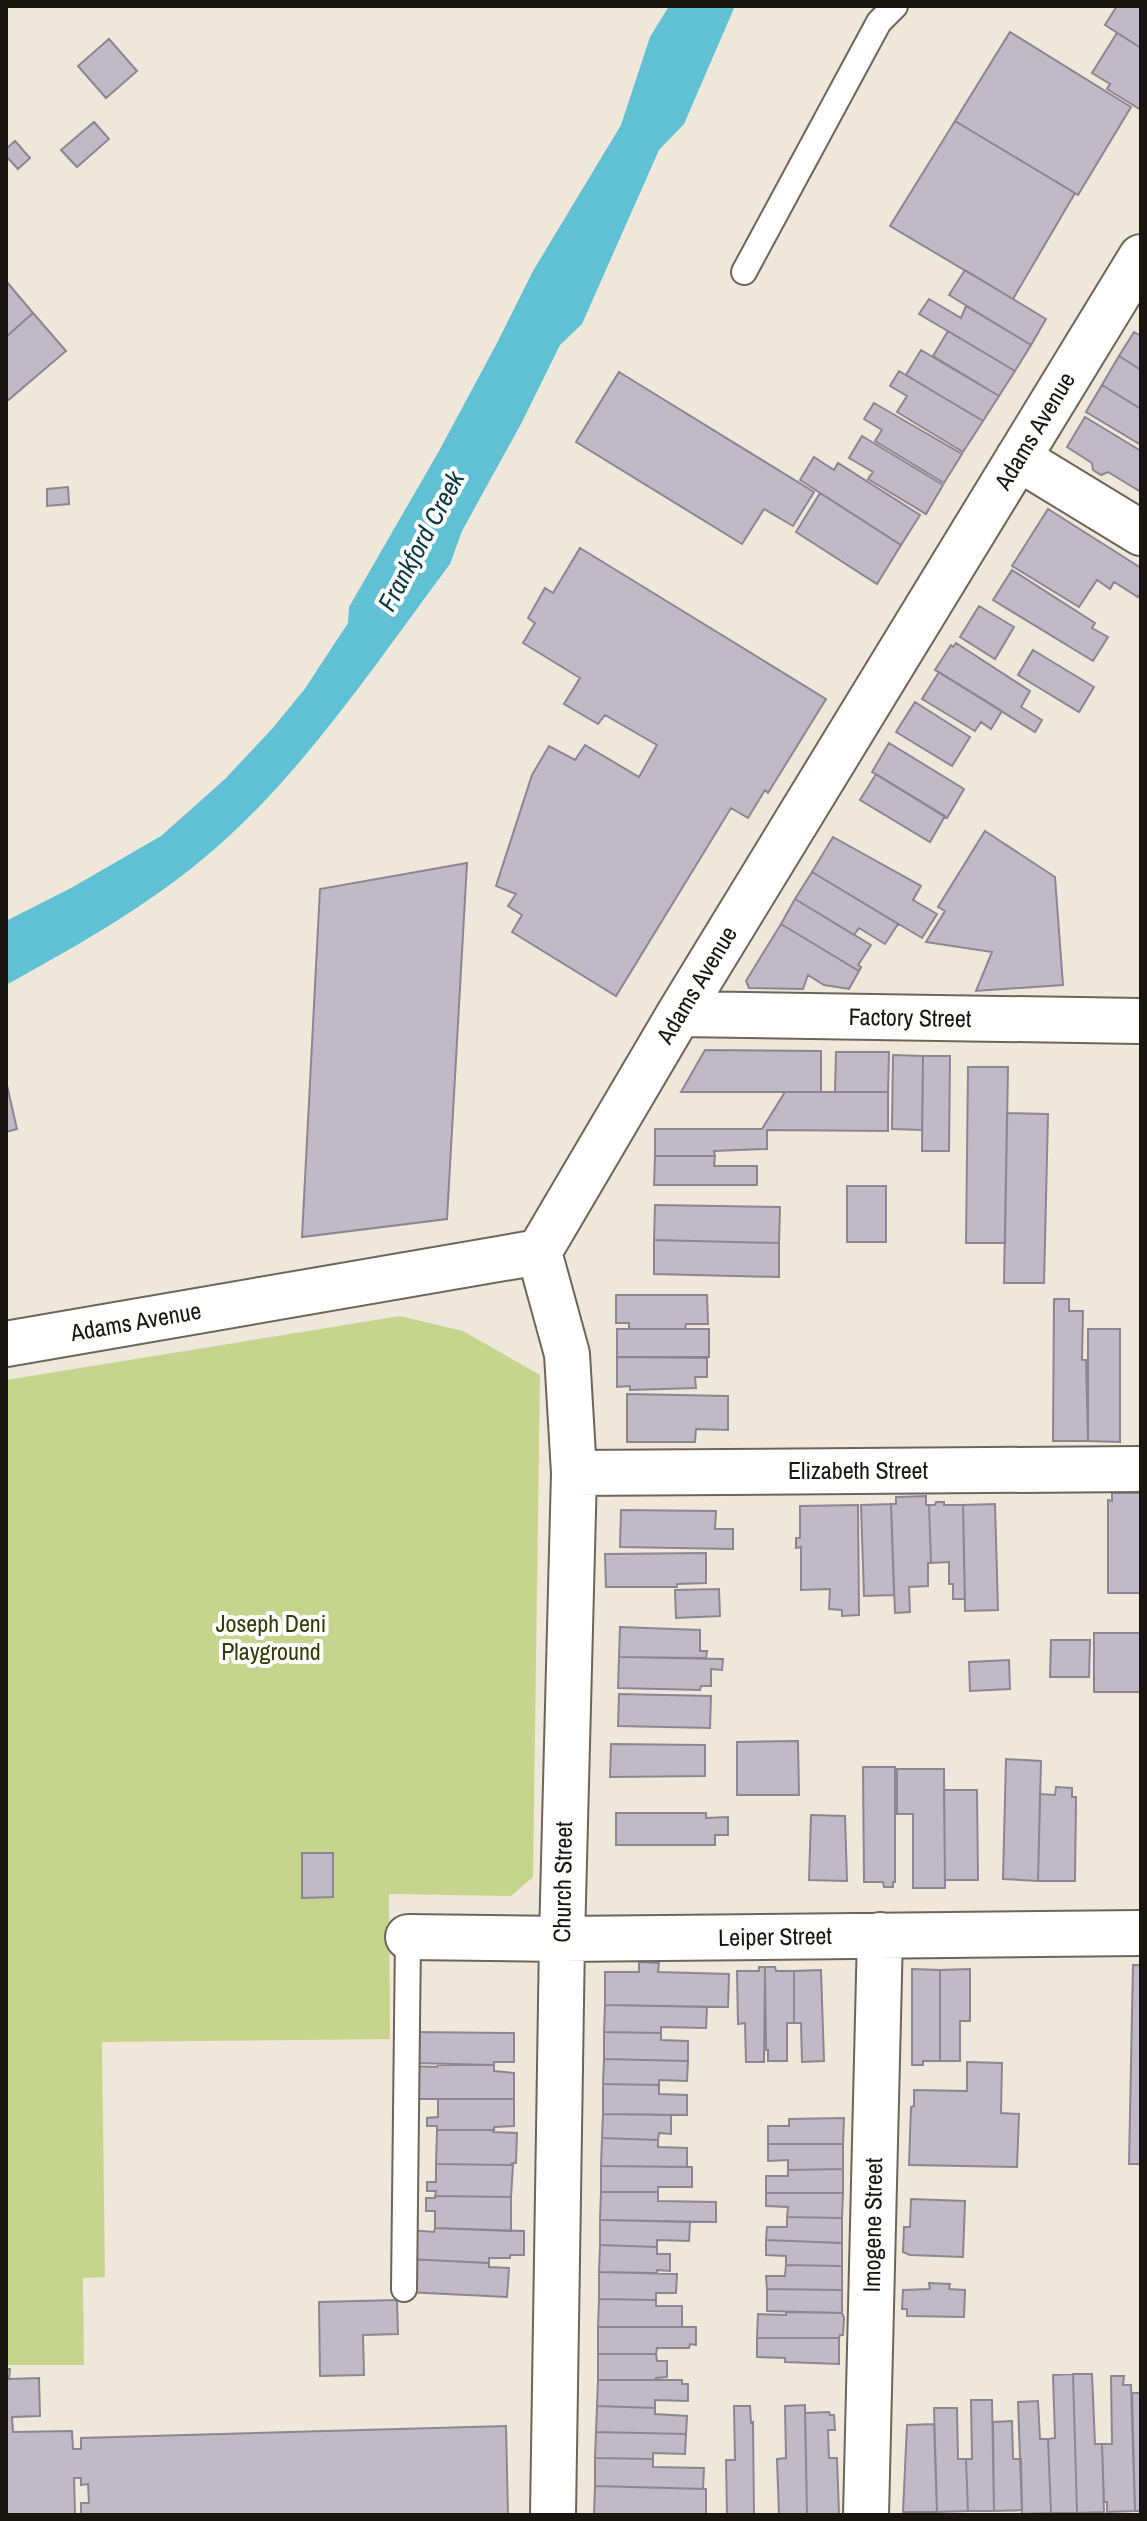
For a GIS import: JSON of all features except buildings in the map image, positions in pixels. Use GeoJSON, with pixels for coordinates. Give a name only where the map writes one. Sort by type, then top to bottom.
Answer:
{"type":"FeatureCollection","features":[{"type":"Feature","properties":{"kind":"street","name":"Adams Avenue"},"geometry":{"type":"LineString","coordinates":[[6,1344],[539,1252],[679,1014],[1141,257]]}},
{"type":"Feature","properties":{"kind":"street"},"geometry":{"type":"LineString","coordinates":[[1018,458],[1141,533]]}},
{"type":"Feature","properties":{"kind":"street","name":"Factory Street"},"geometry":{"type":"LineString","coordinates":[[679,1014],[1141,1021]]}},
{"type":"Feature","properties":{"kind":"street","name":"Church Street"},"geometry":{"type":"LineString","coordinates":[[539,1252],[567,1354],[574,1473],[562,1939],[553,2515]]}},
{"type":"Feature","properties":{"kind":"street","name":"Elizabeth Street"},"geometry":{"type":"LineString","coordinates":[[574,1473],[1141,1469]]}},
{"type":"Feature","properties":{"kind":"street","name":"Leiper Street"},"geometry":{"type":"LineString","coordinates":[[408,1937],[562,1939],[1141,1933]]}},
{"type":"Feature","properties":{"kind":"street","name":"Imogene Street"},"geometry":{"type":"LineString","coordinates":[[866,2515],[880,1935]]}},
{"type":"Feature","properties":{"kind":"lane"},"geometry":{"type":"LineString","coordinates":[[744,272],[879,22],[895,6]]}},
{"type":"Feature","properties":{"kind":"lane"},"geometry":{"type":"LineString","coordinates":[[404,2289],[408,1937]]}},
{"type":"Feature","properties":{"kind":"green space","name":"Joseph Deni Playground"},"geometry":{"type":"Polygon","coordinates":[[[400,1316],[463,1331],[540,1375],[533,1877],[511,1896],[389,1894],[390,2039],[102,2042],[105,2277],[83,2278],[84,2365],[6,2365],[6,1380],[400,1316]]]}},
{"type":"Feature","properties":{"kind":"water","name":"Frankford Creek"},"geometry":{"type":"Polygon","coordinates":[[[669,6],[735,6],[684,124],[659,150],[582,324],[560,345],[462,531],[450,564],[317,741],[228,837],[149,899],[6,985],[6,921],[161,836],[225,779],[304,690],[348,623],[349,607],[439,451],[533,271],[621,125],[650,37],[669,6]]]}}]}
